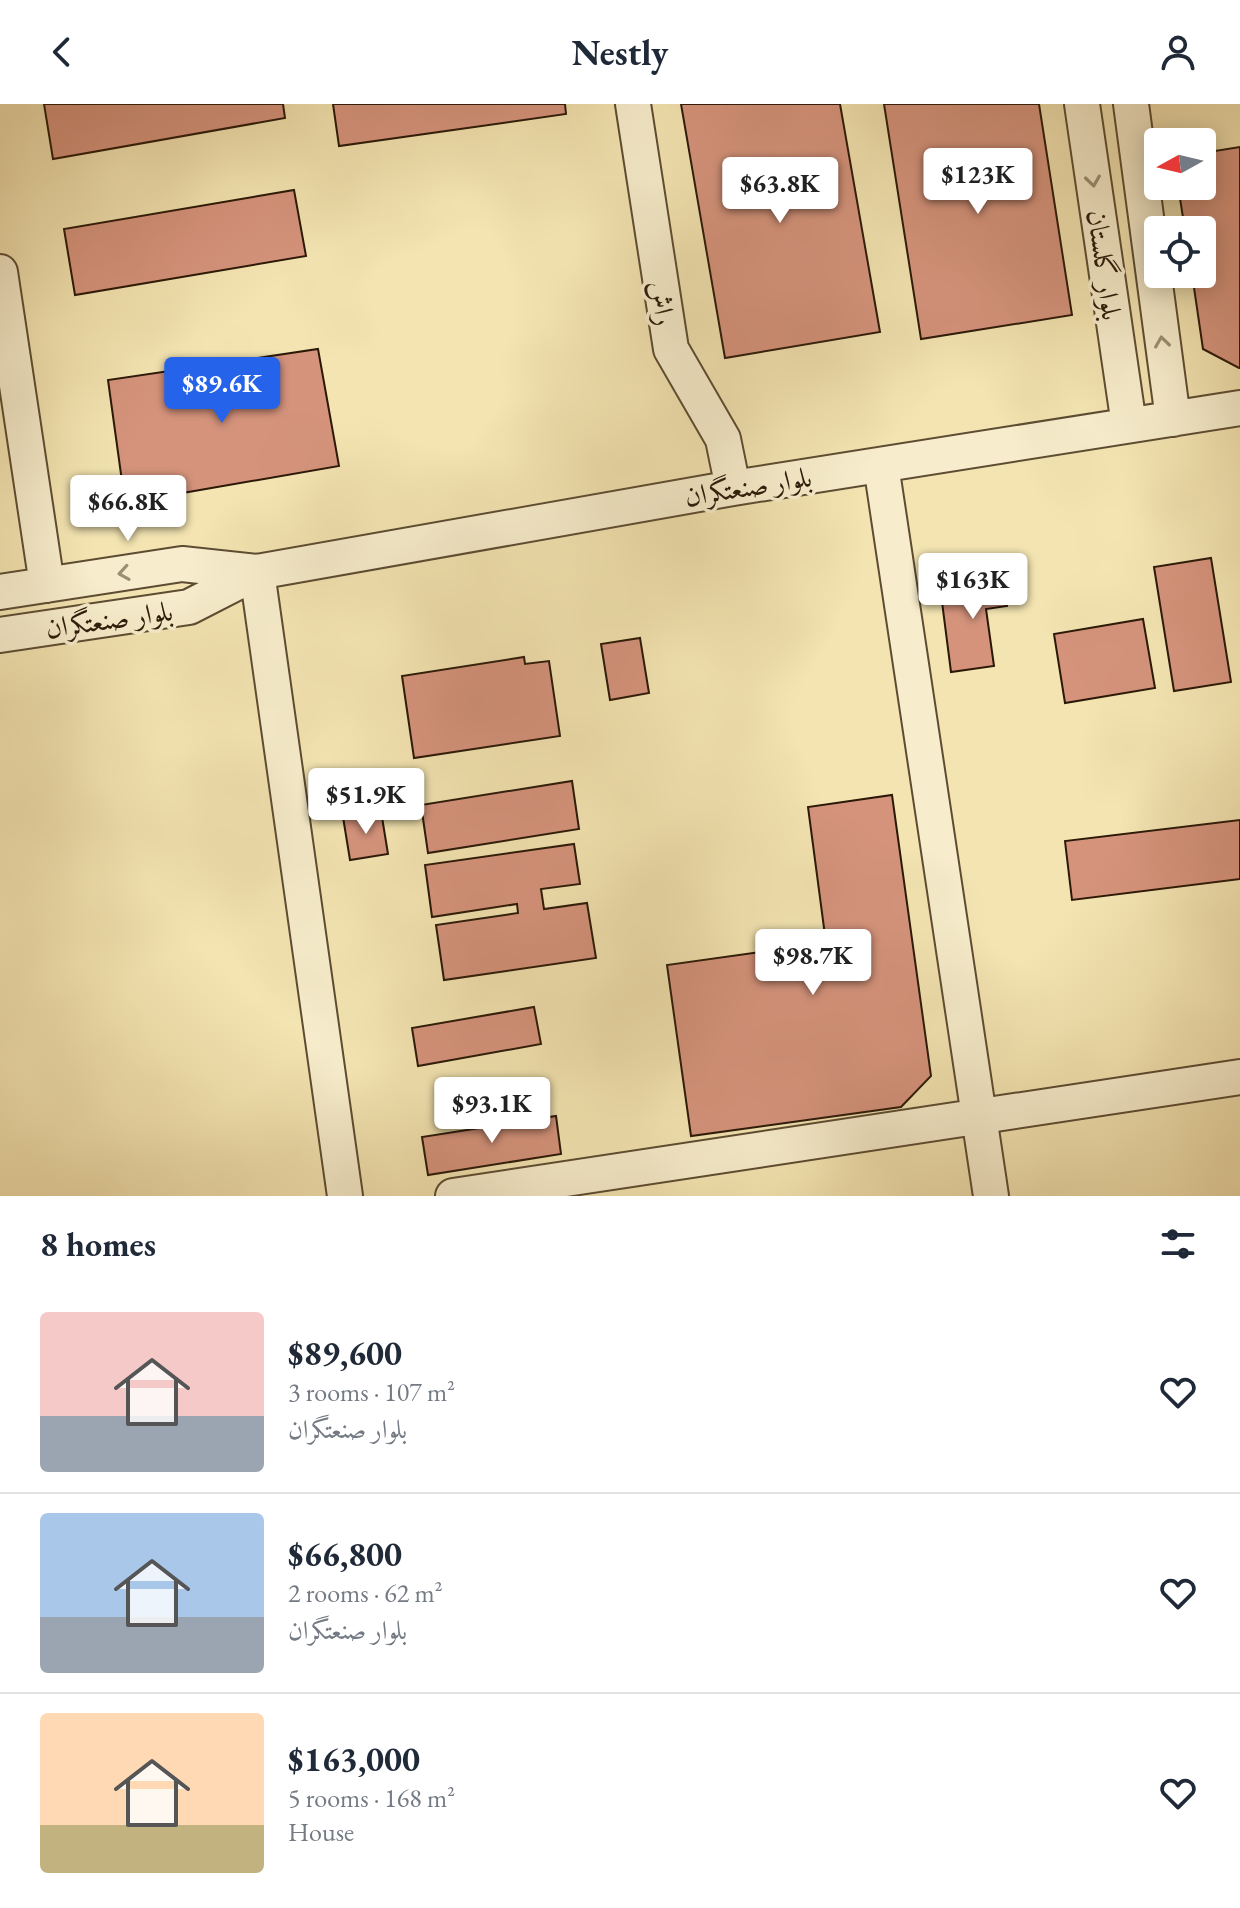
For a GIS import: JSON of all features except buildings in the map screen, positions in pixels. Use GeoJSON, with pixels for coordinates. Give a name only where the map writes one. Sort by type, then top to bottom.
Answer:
{"type":"FeatureCollection","features":[{"type":"Feature","properties":{"kind":"street","name":"راش"},"geometry":{"type":"LineString","coordinates":[[633,104],[671,349],[723,439],[733,488]]}},
{"type":"Feature","properties":{"kind":"street","name":"بلوار گلستان"},"geometry":{"type":"LineString","coordinates":[[1082,104],[1129,425]]}},
{"type":"Feature","properties":{"kind":"street","name":"بلوار گلستان"},"geometry":{"type":"LineString","coordinates":[[1131,104],[1173,419]]}},
{"type":"Feature","properties":{"kind":"street"},"geometry":{"type":"LineString","coordinates":[[0,272],[47,585]]}},
{"type":"Feature","properties":{"kind":"street","name":"بلوار صنعتگران"},"geometry":{"type":"LineString","coordinates":[[0,592],[182,564],[257,572],[733,488],[1240,408]]}},
{"type":"Feature","properties":{"kind":"street"},"geometry":{"type":"LineString","coordinates":[[881,465],[991,1196]]}},
{"type":"Feature","properties":{"kind":"street","name":"بلوار صنعتگران"},"geometry":{"type":"LineString","coordinates":[[0,635],[189,607],[257,572]]}},
{"type":"Feature","properties":{"kind":"street"},"geometry":{"type":"LineString","coordinates":[[257,572],[345,1196]]}},
{"type":"Feature","properties":{"kind":"street"},"geometry":{"type":"LineString","coordinates":[[453,1196],[1240,1077]]}}]}
